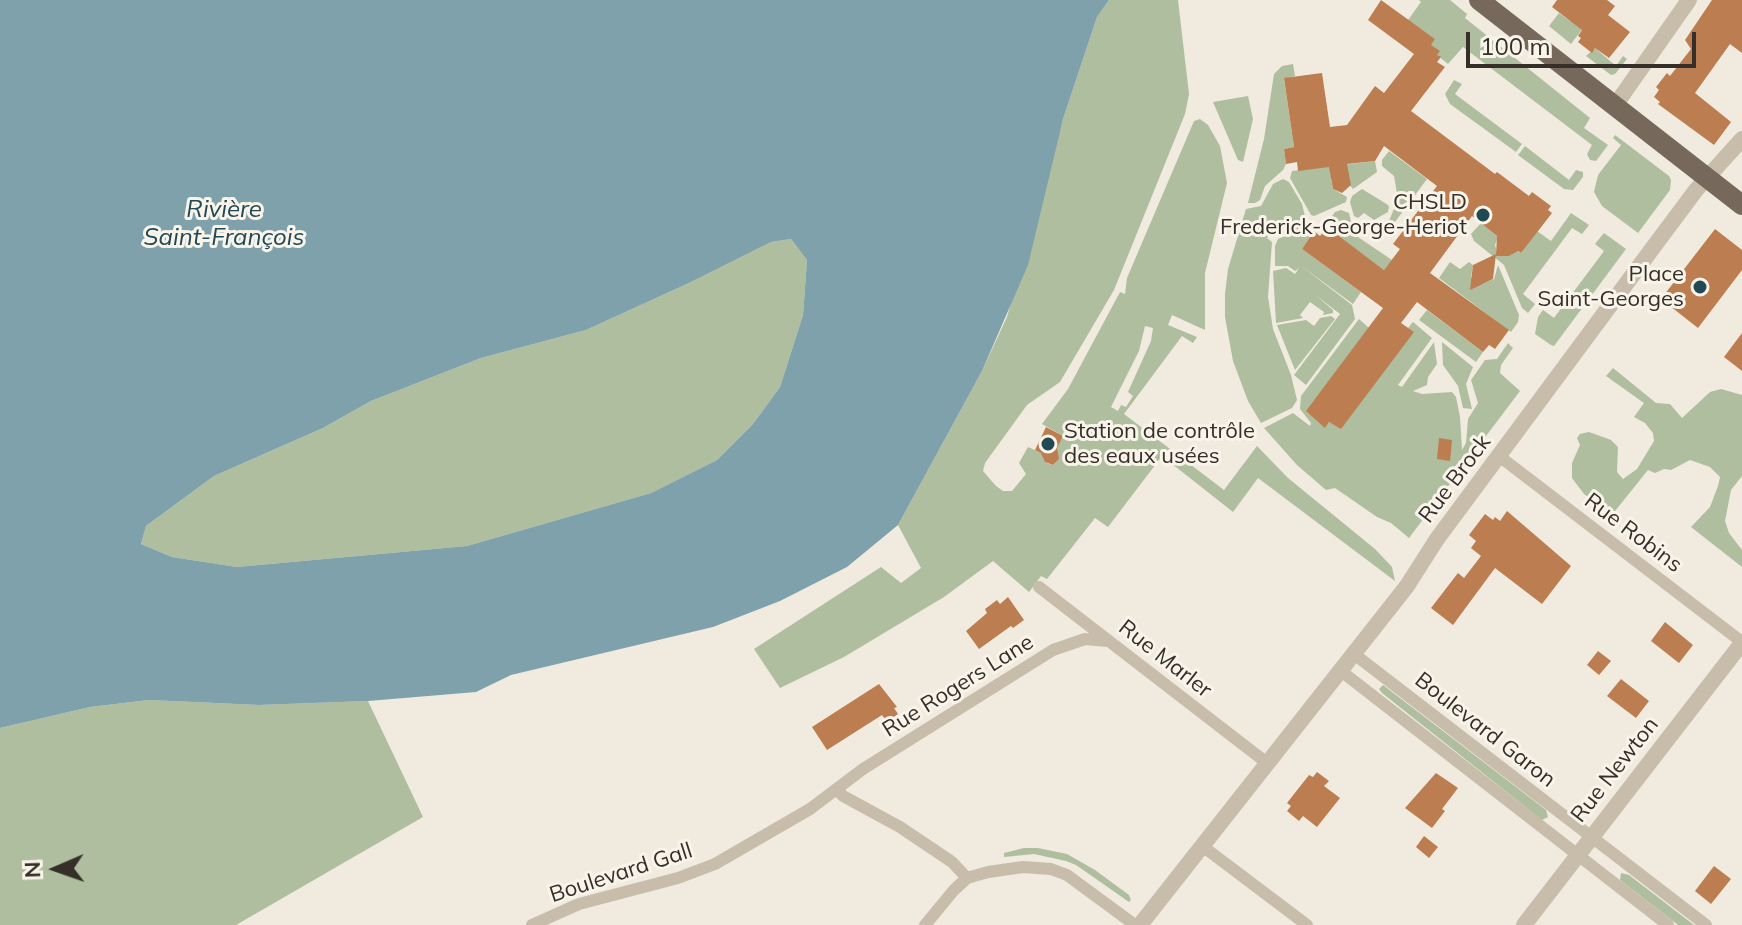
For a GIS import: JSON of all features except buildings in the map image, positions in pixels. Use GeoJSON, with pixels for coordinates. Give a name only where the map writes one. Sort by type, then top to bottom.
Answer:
{"type":"FeatureCollection","features":[{"type":"Feature","properties":{"kind":"main road"},"geometry":{"type":"LineString","coordinates":[[1479,0],[1742,205]]}},
{"type":"Feature","properties":{"kind":"street"},"geometry":{"type":"LineString","coordinates":[[1614,107],[1689,0]]}},
{"type":"Feature","properties":{"kind":"street","name":"Rue Brock"},"geometry":{"type":"LineString","coordinates":[[1137,925],[1407,586],[1437,539],[1649,253],[1742,139]]}},
{"type":"Feature","properties":{"kind":"street","name":"Rue Robins"},"geometry":{"type":"LineString","coordinates":[[1499,456],[1742,642]]}},
{"type":"Feature","properties":{"kind":"street","name":"Rue Marler"},"geometry":{"type":"LineString","coordinates":[[1039,587],[1267,763]]}},
{"type":"Feature","properties":{"kind":"street","name":"Rue Rogers Lane"},"geometry":{"type":"LineString","coordinates":[[837,790],[863,769],[1053,650],[1085,639],[1108,641]]}},
{"type":"Feature","properties":{"kind":"street","name":"Rue Newton"},"geometry":{"type":"LineString","coordinates":[[1524,925],[1742,642]]}},
{"type":"Feature","properties":{"kind":"street","name":"Boulevard Garon"},"geometry":{"type":"LineString","coordinates":[[1354,654],[1706,925]]}},
{"type":"Feature","properties":{"kind":"street","name":"Boulevard Garon"},"geometry":{"type":"LineString","coordinates":[[1341,671],[1668,925]]}},
{"type":"Feature","properties":{"kind":"street"},"geometry":{"type":"LineString","coordinates":[[837,790],[900,827],[958,867],[967,878]]}},
{"type":"Feature","properties":{"kind":"street","name":"Boulevard Gall"},"geometry":{"type":"LineString","coordinates":[[532,925],[579,904],[678,878],[715,864],[837,790]]}},
{"type":"Feature","properties":{"kind":"street"},"geometry":{"type":"LineString","coordinates":[[1201,845],[1307,925]]}},
{"type":"Feature","properties":{"kind":"street"},"geometry":{"type":"LineString","coordinates":[[925,925],[967,878],[1006,869],[1051,869],[1079,881],[1137,925]]}},
{"type":"Feature","properties":{"kind":"green space"},"geometry":{"type":"Polygon","coordinates":[[[1109,0],[1178,0],[1189,94],[1185,114],[1114,290],[1060,382],[1027,405],[985,463],[983,471],[1003,491],[1012,491],[1026,474],[1019,463],[1028,447],[1044,454],[1045,462],[1049,464],[1053,465],[1059,459],[1055,450],[1063,436],[1042,424],[1068,389],[1120,292],[1125,294],[1127,278],[1194,121],[1200,119],[1208,125],[1220,146],[1227,183],[1205,273],[1205,330],[1172,315],[1168,325],[1197,337],[1193,343],[1182,336],[1124,414],[1224,490],[1257,446],[1288,478],[1375,549],[1392,567],[1395,581],[1258,478],[1233,512],[1162,456],[1108,527],[1095,518],[1047,579],[1041,576],[1029,592],[993,561],[944,597],[844,657],[780,688],[754,649],[881,567],[901,583],[921,568],[898,525],[982,371],[1007,317],[1063,119],[1097,17],[1109,0]],[[1145,326],[1139,351],[1111,407],[1118,411],[1121,405],[1126,407],[1133,396],[1128,392],[1151,341],[1153,328],[1145,326]]]}},
{"type":"Feature","properties":{"kind":"green space"},"geometry":{"type":"Polygon","coordinates":[[[1419,0],[1450,0],[1467,14],[1465,18],[1590,118],[1584,128],[1608,145],[1596,161],[1590,160],[1587,154],[1592,145],[1463,47],[1448,64],[1428,48],[1435,39],[1408,20],[1421,2],[1419,0]]]}},
{"type":"Feature","properties":{"kind":"green space"},"geometry":{"type":"Polygon","coordinates":[[[1559,13],[1570,21],[1592,16],[1571,44],[1549,26],[1559,13]]]}},
{"type":"Feature","properties":{"kind":"green space"},"geometry":{"type":"Polygon","coordinates":[[[1595,48],[1616,66],[1623,56],[1627,59],[1611,75],[1586,56],[1595,48]]]}},
{"type":"Feature","properties":{"kind":"green space"},"geometry":{"type":"Polygon","coordinates":[[[1293,64],[1295,76],[1284,79],[1294,147],[1284,149],[1286,164],[1265,186],[1260,200],[1248,203],[1264,139],[1274,74],[1282,66],[1293,64]]]}},
{"type":"Feature","properties":{"kind":"green space"},"geometry":{"type":"Polygon","coordinates":[[[1454,80],[1462,84],[1455,94],[1522,144],[1516,152],[1450,104],[1445,94],[1454,80]]]}},
{"type":"Feature","properties":{"kind":"green space"},"geometry":{"type":"Polygon","coordinates":[[[1248,96],[1253,119],[1243,162],[1238,160],[1213,102],[1248,96]]]}},
{"type":"Feature","properties":{"kind":"green space"},"geometry":{"type":"Polygon","coordinates":[[[1615,135],[1671,180],[1670,190],[1638,233],[1602,206],[1594,192],[1598,175],[1621,145],[1613,138],[1615,135]]]}},
{"type":"Feature","properties":{"kind":"green space"},"geometry":{"type":"Polygon","coordinates":[[[1525,146],[1569,180],[1576,170],[1583,172],[1583,177],[1573,190],[1564,189],[1518,155],[1525,146]]]}},
{"type":"Feature","properties":{"kind":"green space"},"geometry":{"type":"Polygon","coordinates":[[[1389,151],[1427,179],[1389,230],[1387,226],[1398,199],[1394,176],[1382,166],[1382,160],[1389,151]]]}},
{"type":"Feature","properties":{"kind":"green space"},"geometry":{"type":"Polygon","coordinates":[[[1375,161],[1377,172],[1353,189],[1338,172],[1331,179],[1333,189],[1347,197],[1346,202],[1314,216],[1290,178],[1292,171],[1375,161]]]}},
{"type":"Feature","properties":{"kind":"green space"},"geometry":{"type":"Polygon","coordinates":[[[1283,179],[1289,182],[1302,204],[1307,225],[1304,229],[1279,235],[1271,231],[1267,238],[1272,242],[1268,297],[1273,329],[1297,400],[1292,408],[1261,423],[1248,401],[1233,361],[1225,317],[1225,294],[1228,269],[1246,209],[1261,206],[1273,184],[1283,179]]]}},
{"type":"Feature","properties":{"kind":"green space"},"geometry":{"type":"Polygon","coordinates":[[[1362,189],[1389,206],[1388,212],[1374,220],[1364,213],[1358,218],[1354,216],[1350,202],[1352,196],[1362,189]]]}},
{"type":"Feature","properties":{"kind":"green space"},"geometry":{"type":"Polygon","coordinates":[[[1341,210],[1349,213],[1351,222],[1341,222],[1342,231],[1349,231],[1351,236],[1355,235],[1392,260],[1384,270],[1325,226],[1335,212],[1341,210]]]}},
{"type":"Feature","properties":{"kind":"green space"},"geometry":{"type":"Polygon","coordinates":[[[1571,213],[1589,225],[1582,234],[1572,228],[1523,294],[1535,304],[1528,313],[1522,308],[1504,265],[1474,241],[1471,234],[1481,223],[1498,237],[1495,245],[1497,252],[1509,256],[1517,251],[1521,253],[1537,231],[1551,241],[1571,213]]]}},
{"type":"Feature","properties":{"kind":"green space"},"geometry":{"type":"Polygon","coordinates":[[[1293,233],[1305,233],[1310,237],[1302,249],[1361,292],[1353,304],[1300,265],[1352,305],[1355,319],[1306,385],[1294,375],[1340,314],[1314,294],[1333,313],[1323,315],[1324,312],[1310,302],[1300,315],[1303,318],[1276,323],[1273,271],[1286,268],[1295,274],[1299,268],[1295,271],[1288,266],[1275,266],[1275,246],[1278,239],[1293,233]]]}},
{"type":"Feature","properties":{"kind":"green space"},"geometry":{"type":"Polygon","coordinates":[[[1604,233],[1626,249],[1554,346],[1551,345],[1535,334],[1538,317],[1543,310],[1554,318],[1604,251],[1595,244],[1604,233]]]}},
{"type":"Feature","properties":{"kind":"green space"},"geometry":{"type":"Polygon","coordinates":[[[791,239],[807,260],[803,315],[780,387],[753,424],[717,460],[651,493],[467,546],[237,567],[172,557],[141,544],[146,526],[214,476],[323,428],[371,401],[481,358],[586,330],[771,242],[791,239]]]}},
{"type":"Feature","properties":{"kind":"green space"},"geometry":{"type":"Polygon","coordinates":[[[1450,262],[1460,269],[1469,262],[1473,265],[1471,277],[1482,284],[1494,279],[1498,265],[1519,315],[1511,332],[1439,278],[1450,262]]]}},
{"type":"Feature","properties":{"kind":"green space"},"geometry":{"type":"Polygon","coordinates":[[[1427,310],[1483,352],[1476,362],[1419,320],[1427,310]]]}},
{"type":"Feature","properties":{"kind":"green space"},"geometry":{"type":"Polygon","coordinates":[[[1331,316],[1335,319],[1295,370],[1277,325],[1306,320],[1314,326],[1320,318],[1331,316]]]}},
{"type":"Feature","properties":{"kind":"green space"},"geometry":{"type":"Polygon","coordinates":[[[1359,319],[1369,328],[1325,427],[1329,422],[1341,428],[1413,332],[1408,328],[1413,322],[1432,338],[1398,385],[1402,387],[1434,342],[1437,364],[1428,377],[1427,385],[1413,391],[1422,394],[1452,392],[1460,417],[1462,450],[1466,443],[1468,419],[1478,403],[1471,380],[1485,360],[1497,359],[1508,343],[1513,348],[1501,365],[1500,373],[1520,391],[1409,538],[1335,488],[1326,490],[1297,465],[1264,428],[1293,413],[1310,426],[1300,409],[1301,396],[1359,319]]]}},
{"type":"Feature","properties":{"kind":"green space"},"geometry":{"type":"Polygon","coordinates":[[[1442,342],[1473,367],[1466,384],[1472,409],[1463,408],[1458,386],[1443,365],[1442,342]]]}},
{"type":"Feature","properties":{"kind":"green space"},"geometry":{"type":"Polygon","coordinates":[[[1613,368],[1656,403],[1670,404],[1682,418],[1710,392],[1721,389],[1742,395],[1742,476],[1731,490],[1725,521],[1729,533],[1742,550],[1742,567],[1691,527],[1710,507],[1718,486],[1720,477],[1710,467],[1690,460],[1671,470],[1655,473],[1648,470],[1615,511],[1605,510],[1584,494],[1572,478],[1572,463],[1580,445],[1577,438],[1580,434],[1589,432],[1611,440],[1618,447],[1617,472],[1623,479],[1637,469],[1654,441],[1653,433],[1645,423],[1634,417],[1644,403],[1606,376],[1613,368]]]}},
{"type":"Feature","properties":{"kind":"green space"},"geometry":{"type":"Polygon","coordinates":[[[1383,685],[1546,810],[1548,817],[1542,820],[1382,693],[1379,689],[1383,685]]]}},
{"type":"Feature","properties":{"kind":"green space"},"geometry":{"type":"Polygon","coordinates":[[[149,700],[259,705],[368,701],[423,817],[236,925],[0,925],[0,728],[90,707],[149,700]]]}},
{"type":"Feature","properties":{"kind":"green space"},"geometry":{"type":"Polygon","coordinates":[[[1024,848],[1067,854],[1095,870],[1129,895],[1131,900],[1129,902],[1066,861],[1034,854],[1004,857],[1004,853],[1024,848]]]}},
{"type":"Feature","properties":{"kind":"green space"},"geometry":{"type":"Polygon","coordinates":[[[1621,873],[1629,875],[1694,925],[1678,925],[1620,880],[1621,873]]]}},
{"type":"Feature","properties":{"kind":"water","name":"Rivière Saint-François"},"geometry":{"type":"Polygon","coordinates":[[[0,0],[1109,0],[1097,17],[1063,119],[1028,265],[982,371],[898,525],[847,567],[780,601],[713,627],[511,675],[476,692],[368,701],[259,705],[149,700],[90,707],[0,728],[0,0]],[[791,239],[771,242],[586,330],[481,358],[371,401],[323,428],[214,476],[146,526],[141,544],[172,557],[237,567],[467,546],[651,493],[717,460],[753,424],[780,387],[803,315],[807,260],[791,239]]]}},
{"type":"Feature","properties":{"kind":"place","name":"CHSLD Frederick-George-Heriot"},"geometry":{"type":"Point","coordinates":[1483,215]}},
{"type":"Feature","properties":{"kind":"place","name":"Place Saint-Georges"},"geometry":{"type":"Point","coordinates":[1700,287]}},
{"type":"Feature","properties":{"kind":"place","name":"Station de contrôle des eaux usées"},"geometry":{"type":"Point","coordinates":[1048,444]}}]}
